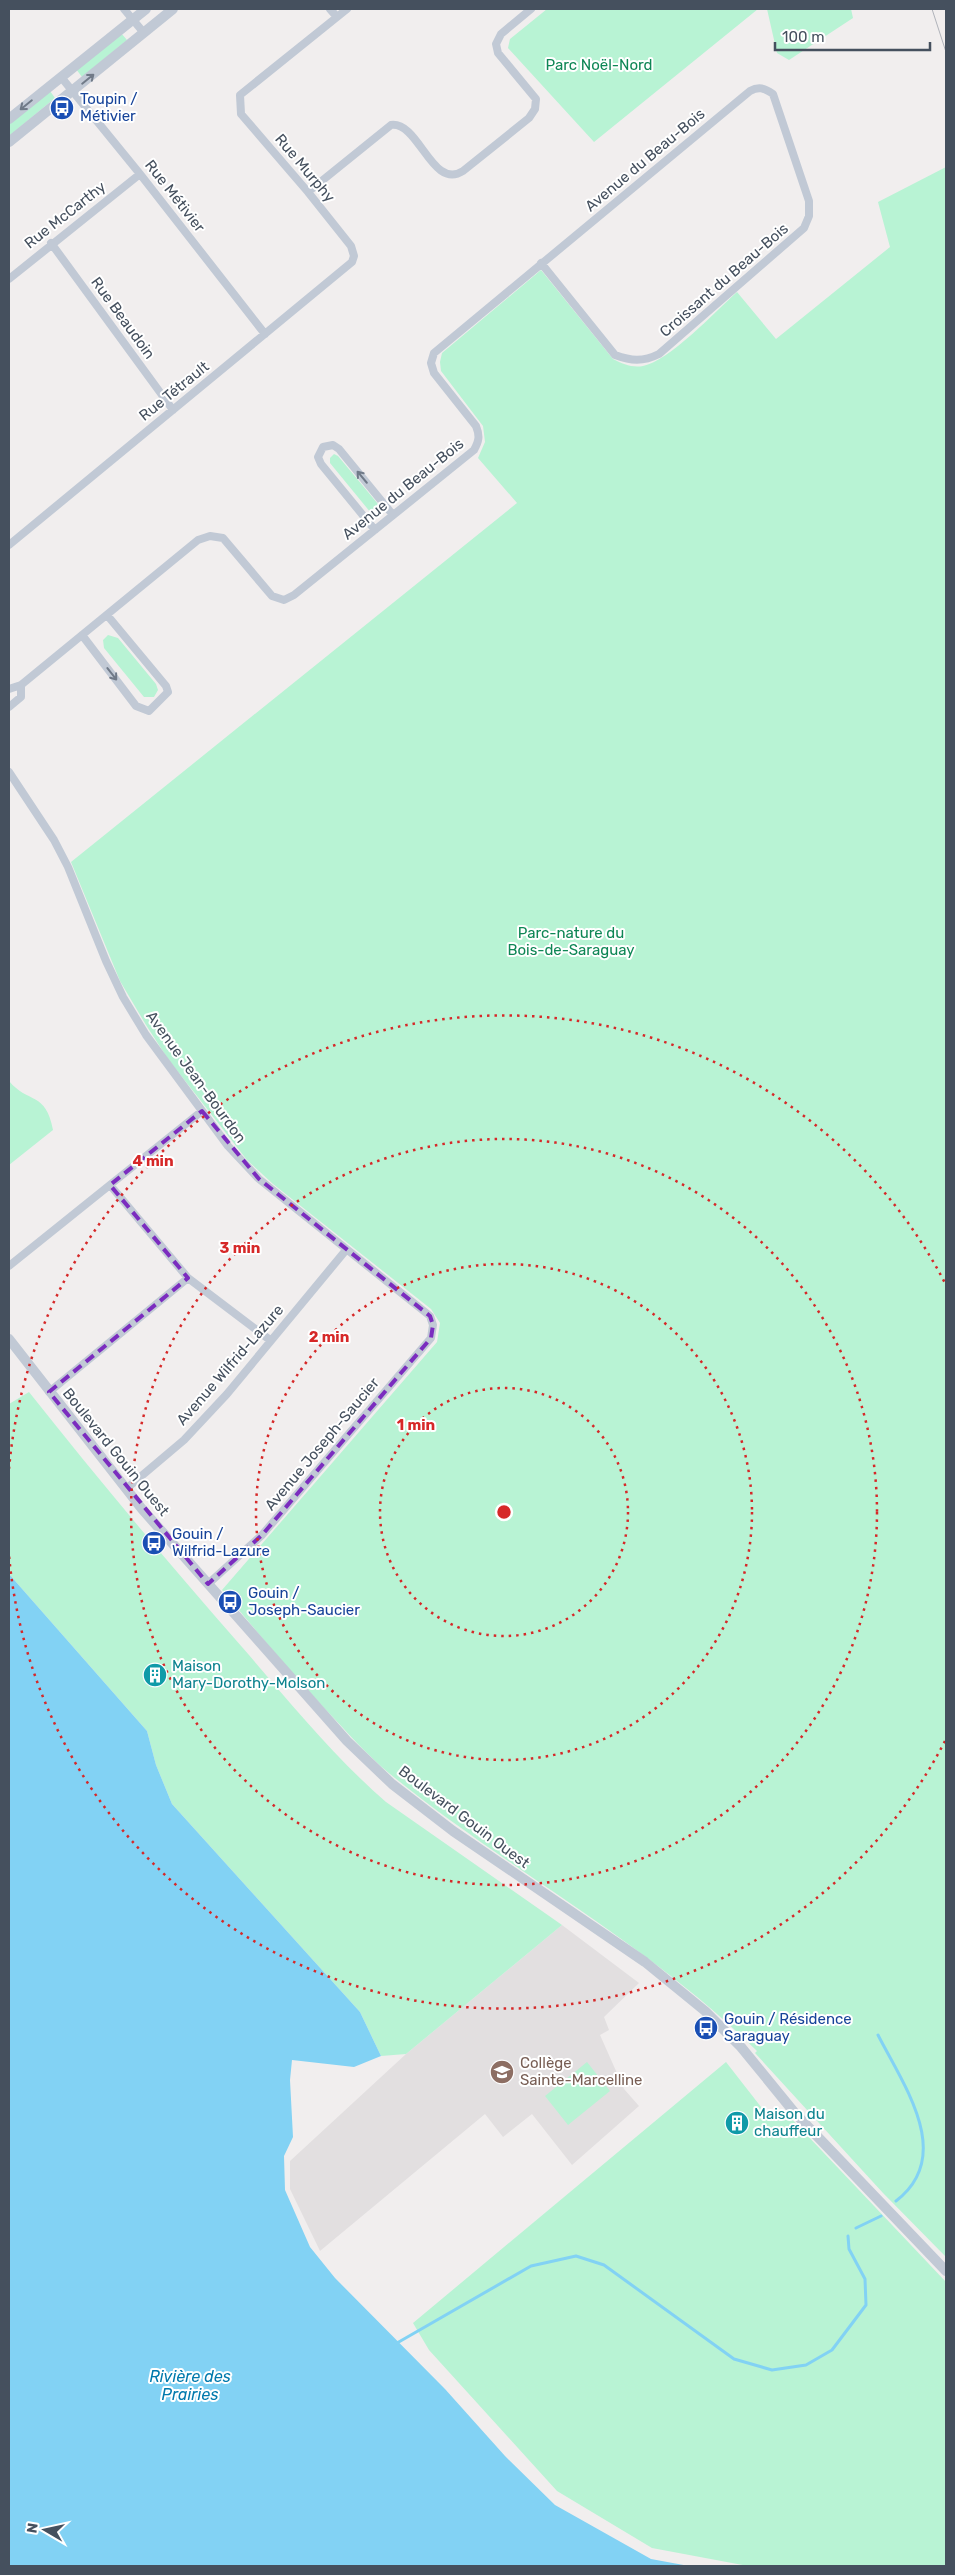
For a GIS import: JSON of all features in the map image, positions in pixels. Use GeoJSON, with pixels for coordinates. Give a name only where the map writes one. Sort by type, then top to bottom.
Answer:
{"type":"FeatureCollection","features":[{"type":"Feature","properties":{"kind":"street"},"geometry":{"type":"LineString","coordinates":[[124,9],[144,33]]}},
{"type":"Feature","properties":{"kind":"street"},"geometry":{"type":"LineString","coordinates":[[9,119],[146,9]]}},
{"type":"Feature","properties":{"kind":"street"},"geometry":{"type":"LineString","coordinates":[[9,142],[173,9]]}},
{"type":"Feature","properties":{"kind":"street"},"geometry":{"type":"LineString","coordinates":[[330,9],[336,17],[347,9]]}},
{"type":"Feature","properties":{"kind":"street"},"geometry":{"type":"LineString","coordinates":[[308,192],[391,125],[403,127],[443,173],[453,176],[463,171],[529,118],[535,109],[536,99],[498,54],[496,44],[501,34],[529,9]]}},
{"type":"Feature","properties":{"kind":"street","name":"Rue Murphy"},"geometry":{"type":"LineString","coordinates":[[336,17],[240,96],[241,114],[308,192],[351,246],[354,256]]}},
{"type":"Feature","properties":{"kind":"street","name":"Rue Métivier"},"geometry":{"type":"LineString","coordinates":[[61,77],[140,174],[265,334]]}},
{"type":"Feature","properties":{"kind":"street","name":"Croissant du Beau-Bois"},"geometry":{"type":"LineString","coordinates":[[541,263],[615,355],[628,360],[639,360],[659,354],[804,228],[809,216],[809,201],[773,94],[765,88],[756,88],[750,91]]}},
{"type":"Feature","properties":{"kind":"street","name":"Avenue du Beau-Bois"},"geometry":{"type":"LineString","coordinates":[[9,689],[22,685],[198,540],[210,536],[223,538],[272,596],[284,600],[294,595],[375,530],[474,450],[478,443],[479,434],[476,426],[434,373],[430,363],[434,353],[750,91]]}},
{"type":"Feature","properties":{"kind":"street","name":"Rue McCarthy"},"geometry":{"type":"LineString","coordinates":[[9,279],[51,243],[140,174]]}},
{"type":"Feature","properties":{"kind":"street","name":"Rue Beaudoin"},"geometry":{"type":"LineString","coordinates":[[51,243],[173,410]]}},
{"type":"Feature","properties":{"kind":"street","name":"Rue Tétrault"},"geometry":{"type":"LineString","coordinates":[[9,545],[347,267],[354,256]]}},
{"type":"Feature","properties":{"kind":"street"},"geometry":{"type":"LineString","coordinates":[[375,530],[321,464],[318,457],[323,447],[333,445],[339,449],[393,515]]}},
{"type":"Feature","properties":{"kind":"street"},"geometry":{"type":"LineString","coordinates":[[82,635],[136,706],[149,711],[164,698],[168,692],[166,686],[107,615]]}},
{"type":"Feature","properties":{"kind":"street","name":"Avenue du Beau-Bois"},"geometry":{"type":"LineString","coordinates":[[9,707],[21,697],[22,685]]}},
{"type":"Feature","properties":{"kind":"street","name":"Avenue Jean-Bourdon"},"geometry":{"type":"LineString","coordinates":[[9,772],[54,840],[68,867],[106,962],[146,1035],[228,1146],[259,1179],[430,1316],[433,1325],[430,1338]]}},
{"type":"Feature","properties":{"kind":"street"},"geometry":{"type":"LineString","coordinates":[[9,1266],[202,1111]]}},
{"type":"Feature","properties":{"kind":"street"},"geometry":{"type":"LineString","coordinates":[[110,1185],[188,1278],[270,1340]]}},
{"type":"Feature","properties":{"kind":"street","name":"Avenue Wilfrid-Lazure"},"geometry":{"type":"LineString","coordinates":[[126,1489],[184,1440],[227,1394],[346,1250]]}},
{"type":"Feature","properties":{"kind":"street"},"geometry":{"type":"LineString","coordinates":[[49,1392],[188,1278]]}},
{"type":"Feature","properties":{"kind":"street","name":"Avenue Joseph-Saucier"},"geometry":{"type":"LineString","coordinates":[[208,1584],[262,1535],[430,1338]]}},
{"type":"Feature","properties":{"kind":"street","name":"Boulevard Gouin Ouest"},"geometry":{"type":"LineString","coordinates":[[9,1340],[126,1489],[327,1720],[392,1784],[453,1831],[645,1962],[705,2011],[741,2047],[794,2112],[946,2271]]}},
{"type":"Feature","properties":{"kind":"highlighted area"},"geometry":{"type":"Polygon","coordinates":[[[202,1111],[259,1179],[430,1316],[433,1325],[431,1338],[262,1535],[208,1584],[49,1392],[188,1278],[110,1185],[202,1111]]]}},
{"type":"Feature","properties":{"kind":"shaded area","name":"Collège Sainte-Marcelline"},"geometry":{"type":"Polygon","coordinates":[[[562,1925],[639,1983],[604,2017],[609,2030],[600,2035],[624,2089],[639,2106],[572,2165],[532,2114],[503,2137],[485,2114],[320,2251],[290,2189],[290,2161],[406,2054],[562,1925]]]}},
{"type":"Feature","properties":{"kind":"green space","name":"Parc Noël-Nord"},"geometry":{"type":"Polygon","coordinates":[[[547,9],[758,9],[594,142],[508,48],[510,39],[547,9]]]}},
{"type":"Feature","properties":{"kind":"green space"},"geometry":{"type":"Polygon","coordinates":[[[767,9],[851,9],[853,18],[789,60],[777,53],[767,9]]]}},
{"type":"Feature","properties":{"kind":"green space"},"geometry":{"type":"Polygon","coordinates":[[[121,33],[127,40],[82,77],[76,69],[121,33]]]}},
{"type":"Feature","properties":{"kind":"green space"},"geometry":{"type":"Polygon","coordinates":[[[50,91],[55,98],[9,136],[9,124],[50,91]]]}},
{"type":"Feature","properties":{"kind":"green space","name":"Parc-nature du Bois-de-Saraguay"},"geometry":{"type":"Polygon","coordinates":[[[946,167],[946,2257],[883,2193],[755,2053],[757,2051],[715,2012],[624,1941],[482,1843],[390,1774],[365,1751],[313,1695],[222,1590],[437,1342],[440,1323],[431,1309],[273,1184],[247,1160],[168,1059],[120,981],[71,862],[517,503],[478,458],[485,442],[483,426],[441,371],[440,362],[442,353],[541,270],[613,359],[628,365],[643,366],[666,355],[692,335],[737,292],[776,339],[890,247],[878,202],[946,167]]]}},
{"type":"Feature","properties":{"kind":"green space"},"geometry":{"type":"Polygon","coordinates":[[[334,454],[338,456],[378,504],[380,508],[377,512],[371,513],[330,463],[330,458],[334,454]]]}},
{"type":"Feature","properties":{"kind":"green space"},"geometry":{"type":"Polygon","coordinates":[[[108,635],[118,638],[156,684],[158,690],[154,697],[144,697],[104,648],[103,640],[108,635]]]}},
{"type":"Feature","properties":{"kind":"green space"},"geometry":{"type":"Polygon","coordinates":[[[9,1081],[23,1093],[41,1103],[50,1118],[53,1130],[9,1165],[9,1081]]]}},
{"type":"Feature","properties":{"kind":"green space"},"geometry":{"type":"Polygon","coordinates":[[[29,1392],[107,1489],[188,1584],[329,1747],[366,1784],[386,1802],[562,1925],[406,2054],[381,2056],[360,2012],[172,1804],[156,1765],[147,1731],[9,1574],[9,1404],[29,1392]]]}},
{"type":"Feature","properties":{"kind":"green space"},"geometry":{"type":"Polygon","coordinates":[[[587,2062],[610,2091],[568,2125],[545,2096],[587,2062]]]}},
{"type":"Feature","properties":{"kind":"green space"},"geometry":{"type":"Polygon","coordinates":[[[726,2062],[772,2121],[787,2114],[946,2282],[946,2566],[748,2566],[652,2548],[557,2491],[429,2350],[413,2323],[726,2062]]]}},
{"type":"Feature","properties":{"kind":"water","name":"Rivière des Prairies"},"geometry":{"type":"Polygon","coordinates":[[[9,1574],[147,1731],[156,1765],[172,1804],[360,2012],[381,2056],[354,2067],[292,2060],[290,2080],[293,2137],[284,2156],[285,2190],[310,2247],[335,2278],[445,2389],[505,2456],[555,2505],[651,2559],[689,2566],[9,2566],[9,1574]]]}},
{"type":"Feature","properties":{"kind":"waterway"},"geometry":{"type":"LineString","coordinates":[[878,2035],[911,2098],[919,2120],[923,2142],[922,2163],[913,2183],[896,2201]]}},
{"type":"Feature","properties":{"kind":"waterway"},"geometry":{"type":"LineString","coordinates":[[856,2228],[881,2216]]}},
{"type":"Feature","properties":{"kind":"waterway"},"geometry":{"type":"LineString","coordinates":[[397,2343],[531,2266],[576,2256],[604,2265],[734,2359],[772,2370],[806,2365],[832,2350],[866,2305],[865,2279],[849,2249],[848,2236]]}},
{"type":"Feature","properties":{"kind":"tram line"},"geometry":{"type":"LineString","coordinates":[[932,9],[946,52]]}},
{"type":"Feature","properties":{"kind":"place","name":"Toupin / Métivier"},"geometry":{"type":"Point","coordinates":[62,108]}},
{"type":"Feature","properties":{"kind":"place","name":"Gouin / Wilfrid-Lazure"},"geometry":{"type":"Point","coordinates":[154,1543]}},
{"type":"Feature","properties":{"kind":"place","name":"Gouin / Joseph-Saucier"},"geometry":{"type":"Point","coordinates":[230,1602]}},
{"type":"Feature","properties":{"kind":"place","name":"Maison Mary-Dorothy-Molson"},"geometry":{"type":"Point","coordinates":[155,1675]}},
{"type":"Feature","properties":{"kind":"place","name":"Gouin / Résidence Saraguay"},"geometry":{"type":"Point","coordinates":[706,2028]}},
{"type":"Feature","properties":{"kind":"place","name":"Collège Sainte-Marcelline"},"geometry":{"type":"Point","coordinates":[502,2072]}},
{"type":"Feature","properties":{"kind":"place","name":"Maison du chauffeur"},"geometry":{"type":"Point","coordinates":[737,2123]}}]}
